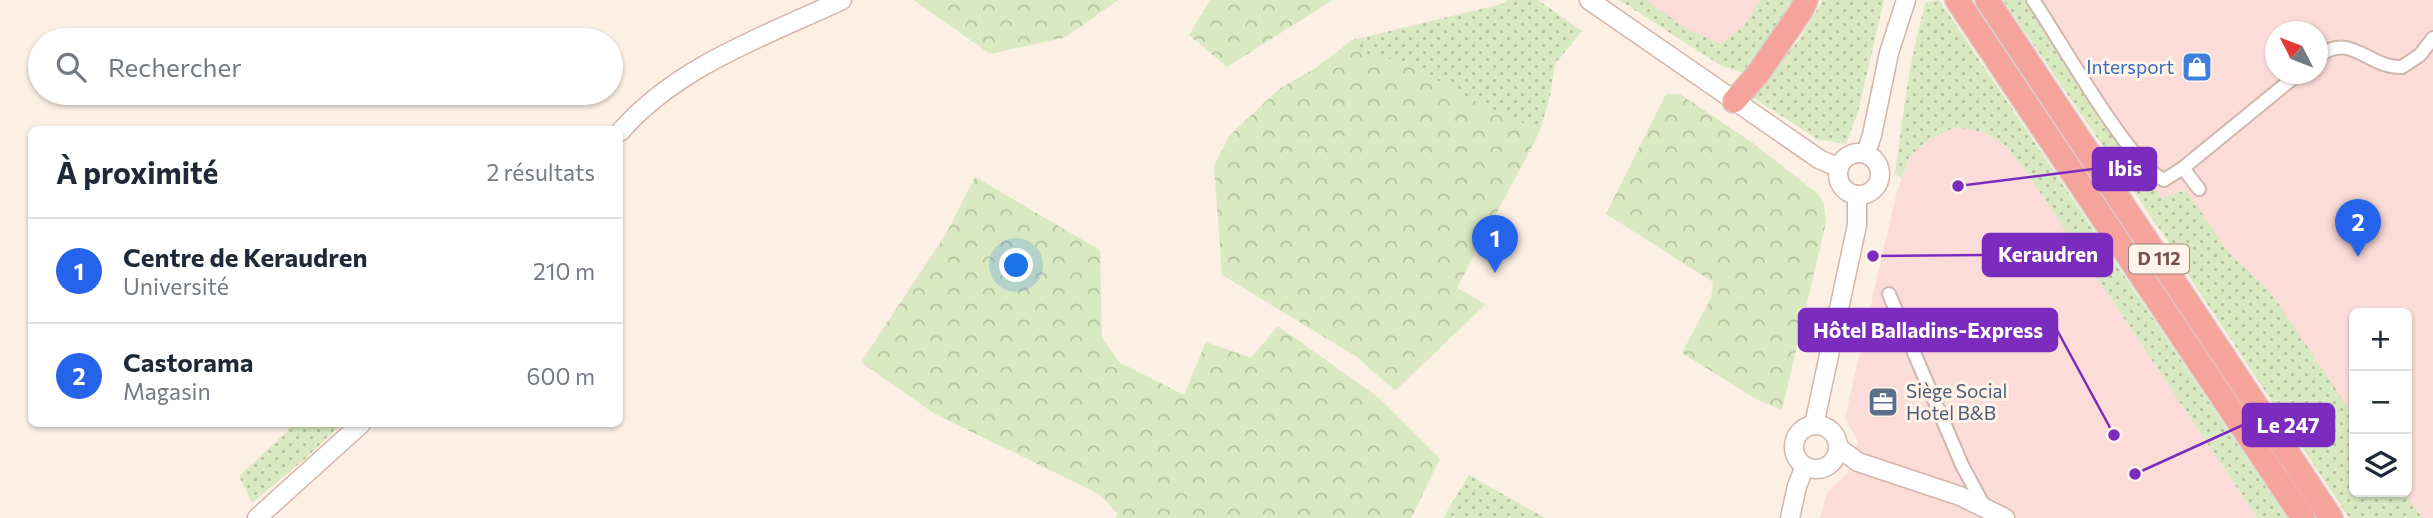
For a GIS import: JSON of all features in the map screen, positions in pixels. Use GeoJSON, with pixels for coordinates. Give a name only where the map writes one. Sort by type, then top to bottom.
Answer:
{"type":"FeatureCollection","features":[{"type":"Feature","properties":{"kind":"highway"},"geometry":{"type":"LineString","coordinates":[[1734,101],[1757,75],[1806,0]]}},
{"type":"Feature","properties":{"kind":"highway","name":"D 112"},"geometry":{"type":"LineString","coordinates":[[1957,0],[2303,518]]}},
{"type":"Feature","properties":{"kind":"highway","name":"D 112"},"geometry":{"type":"LineString","coordinates":[[1987,0],[2331,518]]}},
{"type":"Feature","properties":{"kind":"street"},"geometry":{"type":"LineString","coordinates":[[623,129],[674,84],[704,66],[842,0]]}},
{"type":"Feature","properties":{"kind":"street"},"geometry":{"type":"LineString","coordinates":[[1589,0],[1819,159],[1839,168]]}},
{"type":"Feature","properties":{"kind":"street"},"geometry":{"type":"LineString","coordinates":[[1866,153],[1889,53],[1906,0]]}},
{"type":"Feature","properties":{"kind":"street"},"geometry":{"type":"LineString","coordinates":[[2033,0],[2100,104],[2144,163],[2164,180],[2183,168],[2286,84]]}},
{"type":"Feature","properties":{"kind":"street"},"geometry":{"type":"LineString","coordinates":[[2328,51],[2348,48],[2389,66],[2402,67],[2420,55],[2433,38]]}},
{"type":"Feature","properties":{"kind":"street"},"geometry":{"type":"LineString","coordinates":[[1866,153],[1877,162],[1880,169],[1879,179],[1869,192],[1857,195],[1844,188],[1840,182],[1839,168],[1846,156],[1866,153]]}},
{"type":"Feature","properties":{"kind":"street"},"geometry":{"type":"LineString","coordinates":[[2183,168],[2199,189]]}},
{"type":"Feature","properties":{"kind":"street"},"geometry":{"type":"LineString","coordinates":[[1814,425],[1857,225],[1857,195]]}},
{"type":"Feature","properties":{"kind":"street"},"geometry":{"type":"LineString","coordinates":[[1889,294],[1962,465],[1984,506]]}},
{"type":"Feature","properties":{"kind":"street"},"geometry":{"type":"LineString","coordinates":[[1820,425],[1835,435],[1835,456],[1818,469],[1805,466],[1796,454],[1796,439],[1806,427],[1820,425]]}},
{"type":"Feature","properties":{"kind":"street"},"geometry":{"type":"LineString","coordinates":[[257,518],[358,427]]}},
{"type":"Feature","properties":{"kind":"street"},"geometry":{"type":"LineString","coordinates":[[1835,456],[1936,487],[1984,506],[2005,518]]}},
{"type":"Feature","properties":{"kind":"street"},"geometry":{"type":"LineString","coordinates":[[1790,518],[1797,486],[1805,466]]}},
{"type":"Feature","properties":{"kind":"shaded area"},"geometry":{"type":"Polygon","coordinates":[[[1632,0],[1769,0],[1757,21],[1715,50],[1632,0]]]}},
{"type":"Feature","properties":{"kind":"shaded area"},"geometry":{"type":"Polygon","coordinates":[[[2025,0],[2433,0],[2433,518],[2374,518],[2359,497],[2412,497],[2412,308],[2349,308],[2349,482],[2025,0]]]}},
{"type":"Feature","properties":{"kind":"shaded area"},"geometry":{"type":"Polygon","coordinates":[[[1955,127],[1982,132],[2005,145],[2025,170],[2257,518],[1820,518],[1827,493],[1847,474],[1858,442],[1845,418],[1896,195],[1910,156],[1928,141],[1955,127]]]}},
{"type":"Feature","properties":{"kind":"green space"},"geometry":{"type":"Polygon","coordinates":[[[914,0],[1118,0],[1066,37],[990,54],[914,0]]]}},
{"type":"Feature","properties":{"kind":"green space"},"geometry":{"type":"Polygon","coordinates":[[[1210,0],[1333,0],[1227,67],[1189,35],[1210,0]]]}},
{"type":"Feature","properties":{"kind":"green space"},"geometry":{"type":"Polygon","coordinates":[[[1508,0],[1538,0],[1582,31],[1555,64],[1550,96],[1540,131],[1473,100],[1400,60],[1367,58],[1352,40],[1502,4],[1508,0]]]}},
{"type":"Feature","properties":{"kind":"green space"},"geometry":{"type":"Polygon","coordinates":[[[1619,0],[1646,0],[1687,29],[1721,44],[1745,25],[1760,0],[1793,0],[1774,35],[1743,73],[1720,65],[1619,0]]]}},
{"type":"Feature","properties":{"kind":"green space"},"geometry":{"type":"Polygon","coordinates":[[[1823,0],[1884,0],[1858,112],[1846,144],[1817,139],[1752,97],[1755,88],[1799,40],[1823,0]]]}},
{"type":"Feature","properties":{"kind":"green space"},"geometry":{"type":"Polygon","coordinates":[[[1939,0],[2287,518],[2257,518],[2025,170],[2005,145],[1982,132],[1955,127],[1928,141],[1910,156],[1902,178],[1895,174],[1907,87],[1920,23],[1926,2],[1939,0]]]}},
{"type":"Feature","properties":{"kind":"green space"},"geometry":{"type":"Polygon","coordinates":[[[2003,0],[2030,0],[2162,198],[2186,190],[2230,254],[2270,291],[2349,409],[2349,497],[2408,497],[2422,518],[2349,518],[2169,243],[2003,0]]]}},
{"type":"Feature","properties":{"kind":"green space"},"geometry":{"type":"Polygon","coordinates":[[[1352,40],[1367,58],[1400,60],[1473,100],[1540,131],[1457,288],[1486,304],[1395,391],[1357,357],[1222,275],[1214,165],[1230,135],[1279,89],[1317,67],[1352,40]]]}},
{"type":"Feature","properties":{"kind":"green space"},"geometry":{"type":"Polygon","coordinates":[[[1666,94],[1680,94],[1753,143],[1818,194],[1824,203],[1826,222],[1782,410],[1756,399],[1682,353],[1711,298],[1713,282],[1606,214],[1666,94]]]}},
{"type":"Feature","properties":{"kind":"green space"},"geometry":{"type":"Polygon","coordinates":[[[975,177],[1100,250],[1102,337],[1119,362],[1184,395],[1206,342],[1251,358],[1278,326],[1379,398],[1440,459],[1411,518],[1116,518],[1118,514],[1099,494],[933,413],[861,362],[946,234],[975,177]]]}},
{"type":"Feature","properties":{"kind":"green space"},"geometry":{"type":"Polygon","coordinates":[[[292,427],[338,427],[305,459],[252,503],[239,476],[292,427]]]}},
{"type":"Feature","properties":{"kind":"green space"},"geometry":{"type":"Polygon","coordinates":[[[1469,475],[1545,518],[1443,518],[1469,475]]]}},
{"type":"Feature","properties":{"kind":"place","name":"Intersport"},"geometry":{"type":"Point","coordinates":[2197,67]}},
{"type":"Feature","properties":{"kind":"place","name":"Ibis"},"geometry":{"type":"Point","coordinates":[1958,186]}},
{"type":"Feature","properties":{"kind":"place","name":"Keraudren"},"geometry":{"type":"Point","coordinates":[1873,256]}},
{"type":"Feature","properties":{"kind":"place","name":"Castorama"},"geometry":{"type":"Point","coordinates":[2358,257]}},
{"type":"Feature","properties":{"kind":"place","name":"Centre de Keraudren"},"geometry":{"type":"Point","coordinates":[1495,273]}},
{"type":"Feature","properties":{"kind":"place","name":"Siège Social Hotel B&B"},"geometry":{"type":"Point","coordinates":[1883,402]}},
{"type":"Feature","properties":{"kind":"place","name":"Hôtel Balladins-Express"},"geometry":{"type":"Point","coordinates":[2114,435]}},
{"type":"Feature","properties":{"kind":"place","name":"Le 247"},"geometry":{"type":"Point","coordinates":[2135,474]}}]}
